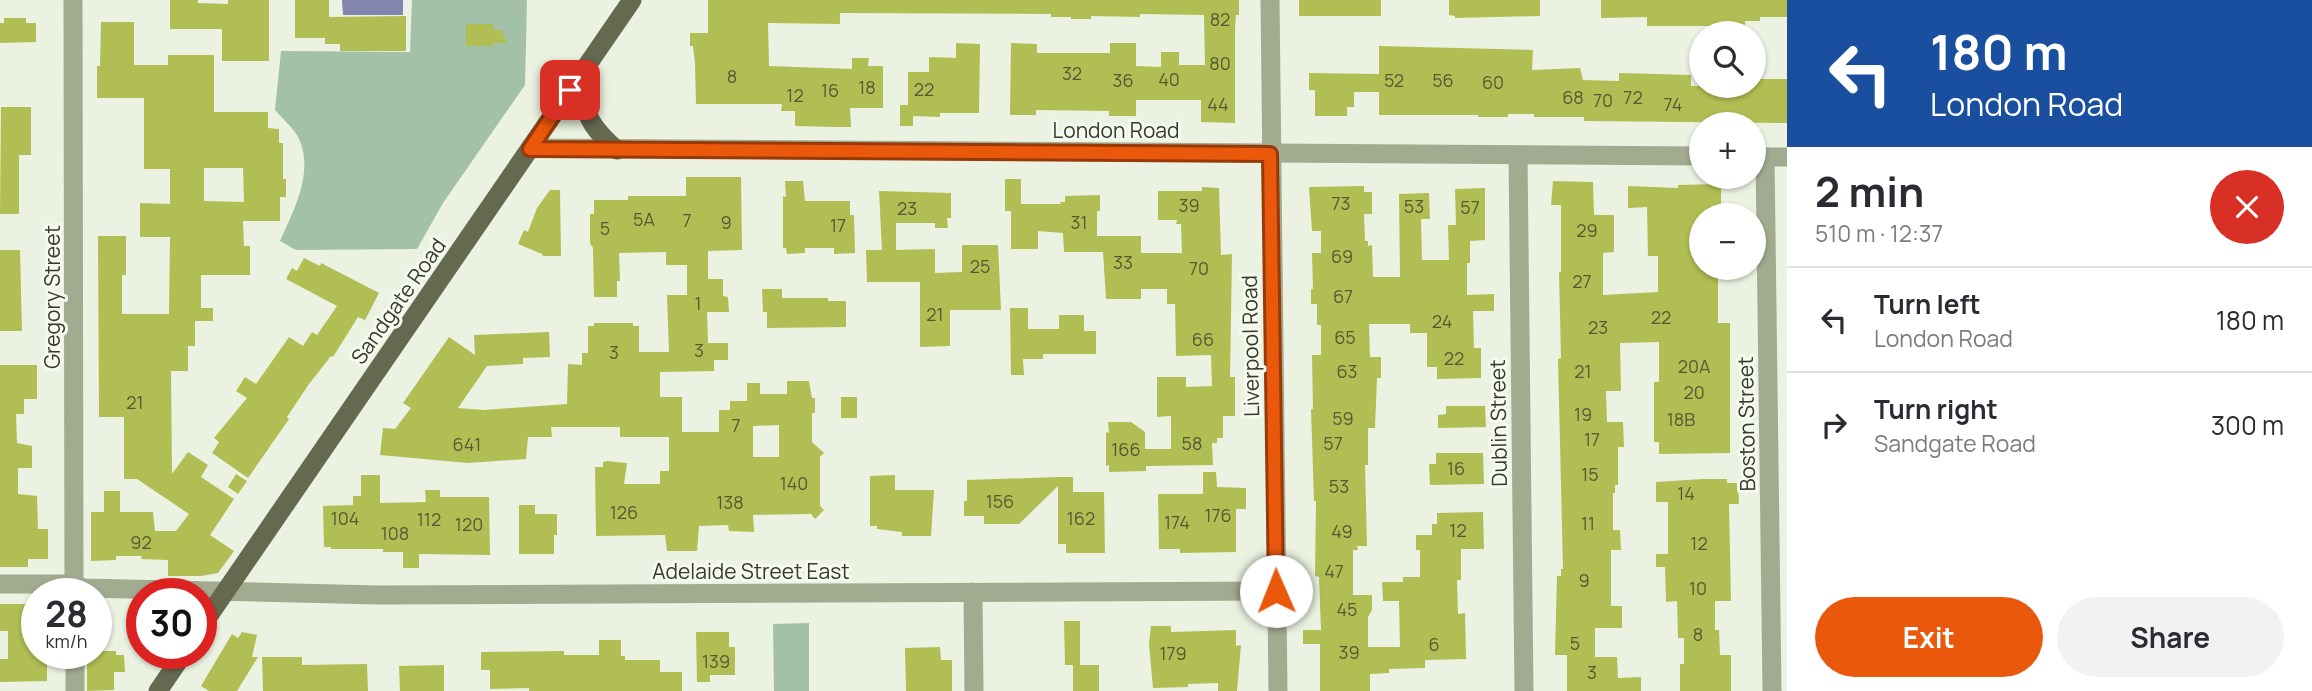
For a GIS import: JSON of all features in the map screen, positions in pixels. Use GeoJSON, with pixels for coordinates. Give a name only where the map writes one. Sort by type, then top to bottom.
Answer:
{"type":"FeatureCollection","features":[{"type":"Feature","properties":{"kind":"highway","name":"Sandgate Road"},"geometry":{"type":"LineString","coordinates":[[217,605],[632,0]]}},
{"type":"Feature","properties":{"kind":"highway"},"geometry":{"type":"LineString","coordinates":[[584,70],[583,102],[589,121],[599,135],[617,150]]}},
{"type":"Feature","properties":{"kind":"highway"},"geometry":{"type":"LineString","coordinates":[[158,691],[173,669]]}},
{"type":"Feature","properties":{"kind":"street","name":"Gregory Street"},"geometry":{"type":"LineString","coordinates":[[73,0],[74,578]]}},
{"type":"Feature","properties":{"kind":"street","name":"Liverpool Road"},"geometry":{"type":"LineString","coordinates":[[1270,0],[1278,691]]}},
{"type":"Feature","properties":{"kind":"street","name":"London Road"},"geometry":{"type":"LineString","coordinates":[[530,149],[1689,156]]}},
{"type":"Feature","properties":{"kind":"street","name":"Dublin Street"},"geometry":{"type":"LineString","coordinates":[[1518,155],[1524,691]]}},
{"type":"Feature","properties":{"kind":"street"},"geometry":{"type":"LineString","coordinates":[[1766,157],[1787,157]]}},
{"type":"Feature","properties":{"kind":"street","name":"Boston Street"},"geometry":{"type":"LineString","coordinates":[[1760,189],[1772,691]]}},
{"type":"Feature","properties":{"kind":"street","name":"Adelaide Street East"},"geometry":{"type":"LineString","coordinates":[[0,584],[21,584]]}},
{"type":"Feature","properties":{"kind":"street","name":"Adelaide Street East"},"geometry":{"type":"LineString","coordinates":[[112,590],[379,595],[1276,591]]}},
{"type":"Feature","properties":{"kind":"street"},"geometry":{"type":"LineString","coordinates":[[973,592],[974,691]]}},
{"type":"Feature","properties":{"kind":"street"},"geometry":{"type":"LineString","coordinates":[[75,669],[75,691]]}},
{"type":"Feature","properties":{"kind":"green space"},"geometry":{"type":"Polygon","coordinates":[[[412,0],[527,0],[525,85],[443,203],[417,249],[296,250],[280,241],[304,175],[302,148],[297,135],[275,110],[281,51],[410,52],[412,0]]]}},
{"type":"Feature","properties":{"kind":"green space"},"geometry":{"type":"Polygon","coordinates":[[[809,623],[809,691],[774,691],[773,624],[809,623]]]}},
{"type":"Feature","properties":{"kind":"water"},"geometry":{"type":"Polygon","coordinates":[[[342,0],[403,0],[403,15],[343,15],[342,0]]]}},
{"type":"Feature","properties":{"kind":"building"},"geometry":{"type":"Polygon","coordinates":[[[170,0],[228,4],[228,0],[269,0],[269,61],[222,61],[222,29],[170,29],[170,0]]]}},
{"type":"Feature","properties":{"kind":"building"},"geometry":{"type":"Polygon","coordinates":[[[295,0],[329,0],[329,17],[406,16],[406,51],[340,51],[340,44],[325,44],[325,38],[295,38],[295,0]]]}},
{"type":"Feature","properties":{"kind":"building"},"geometry":{"type":"Polygon","coordinates":[[[708,0],[1239,0],[1239,15],[1236,15],[1235,28],[1235,123],[1201,122],[1201,100],[1136,100],[1136,116],[1109,116],[1109,111],[1036,110],[1036,115],[1010,115],[1011,43],[1037,44],[1037,53],[1110,53],[1110,43],[1136,43],[1136,66],[1161,67],[1161,52],[1179,52],[1179,65],[1205,65],[1204,15],[1140,14],[1140,17],[1091,16],[1091,19],[1071,19],[1051,17],[1051,14],[840,13],[840,24],[768,23],[769,66],[852,69],[852,58],[869,58],[868,66],[883,66],[883,108],[850,108],[851,127],[834,127],[795,126],[795,111],[781,111],[782,104],[696,104],[695,64],[690,33],[708,33],[708,0]]]}},
{"type":"Feature","properties":{"kind":"building"},"geometry":{"type":"Polygon","coordinates":[[[1299,0],[1381,0],[1381,16],[1299,16],[1299,0]]]}},
{"type":"Feature","properties":{"kind":"building"},"geometry":{"type":"Polygon","coordinates":[[[1449,0],[1540,0],[1540,16],[1455,18],[1449,15],[1449,0]]]}},
{"type":"Feature","properties":{"kind":"building"},"geometry":{"type":"Polygon","coordinates":[[[1601,0],[1787,0],[1787,17],[1760,17],[1760,21],[1689,21],[1689,26],[1647,26],[1647,17],[1601,18],[1601,0]]]}},
{"type":"Feature","properties":{"kind":"building"},"geometry":{"type":"Polygon","coordinates":[[[4,18],[26,18],[26,23],[36,23],[36,42],[0,43],[0,23],[4,23],[4,18]]]}},
{"type":"Feature","properties":{"kind":"building"},"geometry":{"type":"Polygon","coordinates":[[[101,22],[134,22],[134,65],[168,65],[168,55],[214,55],[214,112],[268,112],[268,128],[279,129],[279,143],[283,143],[286,197],[280,197],[280,221],[243,221],[244,246],[250,246],[250,275],[201,275],[201,308],[213,308],[213,321],[195,321],[195,346],[188,346],[188,371],[171,371],[172,474],[188,452],[208,465],[201,477],[234,499],[210,535],[234,551],[218,573],[168,576],[168,560],[141,559],[142,556],[116,556],[116,560],[91,561],[91,512],[104,512],[104,491],[120,491],[120,512],[153,512],[155,531],[176,531],[189,514],[137,479],[124,479],[124,417],[99,417],[98,236],[126,236],[122,314],[169,314],[170,237],[140,237],[140,203],[170,204],[170,169],[144,169],[144,98],[97,98],[97,66],[100,66],[101,22]],[[204,168],[204,201],[244,202],[243,168],[204,168]]]}},
{"type":"Feature","properties":{"kind":"building"},"geometry":{"type":"Polygon","coordinates":[[[466,24],[493,24],[493,30],[501,30],[507,43],[466,46],[466,24]]]}},
{"type":"Feature","properties":{"kind":"building"},"geometry":{"type":"Polygon","coordinates":[[[956,43],[980,44],[979,113],[940,113],[940,117],[913,116],[913,126],[900,126],[900,105],[908,105],[908,72],[929,72],[929,57],[956,58],[956,43]]]}},
{"type":"Feature","properties":{"kind":"building"},"geometry":{"type":"Polygon","coordinates":[[[1379,46],[1533,50],[1532,70],[1580,68],[1583,80],[1619,81],[1619,73],[1689,75],[1689,98],[1766,98],[1766,79],[1787,79],[1787,123],[1766,123],[1766,112],[1689,112],[1689,122],[1584,121],[1584,117],[1534,117],[1534,114],[1508,114],[1508,117],[1379,115],[1379,92],[1354,92],[1354,107],[1347,107],[1347,116],[1315,116],[1315,90],[1309,90],[1309,73],[1379,74],[1379,46]]]}},
{"type":"Feature","properties":{"kind":"building"},"geometry":{"type":"Polygon","coordinates":[[[1,107],[31,107],[31,155],[19,155],[19,214],[0,214],[1,107]]]}},
{"type":"Feature","properties":{"kind":"building"},"geometry":{"type":"Polygon","coordinates":[[[686,177],[741,177],[742,250],[708,251],[708,279],[723,279],[723,296],[728,297],[729,312],[707,312],[708,343],[728,343],[728,360],[714,360],[714,371],[660,372],[660,397],[682,397],[682,432],[719,432],[719,410],[730,410],[730,401],[747,401],[747,383],[760,383],[760,394],[787,394],[787,381],[809,381],[812,398],[815,398],[812,442],[824,453],[820,457],[820,506],[824,510],[815,519],[811,514],[753,515],[754,532],[729,531],[728,525],[699,526],[697,551],[667,551],[665,535],[596,536],[595,467],[603,467],[603,462],[607,461],[627,463],[624,484],[660,484],[660,471],[669,471],[669,437],[620,437],[620,427],[551,427],[552,437],[528,437],[526,459],[468,463],[380,455],[383,428],[395,429],[411,408],[403,403],[449,337],[475,355],[474,335],[549,332],[550,357],[523,358],[523,364],[487,366],[458,408],[484,410],[567,404],[568,364],[582,365],[582,353],[588,353],[588,326],[594,326],[594,323],[633,323],[633,326],[639,326],[639,352],[669,352],[667,295],[687,295],[687,265],[666,265],[666,252],[619,253],[620,281],[617,281],[617,297],[594,297],[590,214],[594,214],[594,200],[628,200],[628,196],[686,196],[686,177]],[[779,425],[753,426],[753,457],[779,457],[779,425]]]}},
{"type":"Feature","properties":{"kind":"building"},"geometry":{"type":"Polygon","coordinates":[[[1005,179],[1021,179],[1021,204],[1061,204],[1060,202],[1065,202],[1065,196],[1100,195],[1097,236],[1141,236],[1141,253],[1182,253],[1181,224],[1176,224],[1177,220],[1158,220],[1158,191],[1202,191],[1202,187],[1219,188],[1221,255],[1232,254],[1230,377],[1235,377],[1235,416],[1223,416],[1223,438],[1217,438],[1217,443],[1212,443],[1213,465],[1146,466],[1146,471],[1109,472],[1109,465],[1106,466],[1108,422],[1131,422],[1145,432],[1145,449],[1171,449],[1171,416],[1157,417],[1157,377],[1186,377],[1186,387],[1212,386],[1211,355],[1176,356],[1175,304],[1167,304],[1167,289],[1141,289],[1141,299],[1106,299],[1103,252],[1064,252],[1063,233],[1038,231],[1038,249],[1011,249],[1011,211],[1005,211],[1005,179]]]}},
{"type":"Feature","properties":{"kind":"building"},"geometry":{"type":"Polygon","coordinates":[[[785,181],[803,181],[805,201],[850,201],[850,215],[854,215],[855,253],[834,254],[834,248],[805,248],[805,253],[787,254],[786,248],[783,248],[785,181]]]}},
{"type":"Feature","properties":{"kind":"building"},"geometry":{"type":"Polygon","coordinates":[[[1553,181],[1593,182],[1594,215],[1614,215],[1614,252],[1603,253],[1603,295],[1658,292],[1658,256],[1648,256],[1647,207],[1628,208],[1628,186],[1678,188],[1678,185],[1689,185],[1689,189],[1721,189],[1721,203],[1689,203],[1689,280],[1718,280],[1718,323],[1730,323],[1730,453],[1659,454],[1659,442],[1654,442],[1654,382],[1659,382],[1659,342],[1620,343],[1621,391],[1606,391],[1607,422],[1623,422],[1624,447],[1618,447],[1618,485],[1615,485],[1613,493],[1613,530],[1620,530],[1621,550],[1611,550],[1611,606],[1622,606],[1622,628],[1595,628],[1595,657],[1617,657],[1618,678],[1641,677],[1641,691],[1567,691],[1567,655],[1555,655],[1557,576],[1561,576],[1563,569],[1558,359],[1561,358],[1561,205],[1551,205],[1553,181]]]}},
{"type":"Feature","properties":{"kind":"building"},"geometry":{"type":"Polygon","coordinates":[[[1364,186],[1364,192],[1372,192],[1372,214],[1364,214],[1365,241],[1368,241],[1368,246],[1372,245],[1373,277],[1400,277],[1399,194],[1429,193],[1430,219],[1421,219],[1422,260],[1449,260],[1448,225],[1456,225],[1455,189],[1485,188],[1485,240],[1470,241],[1467,295],[1494,294],[1494,311],[1473,311],[1474,348],[1481,348],[1481,378],[1437,379],[1437,367],[1427,367],[1427,333],[1410,333],[1410,324],[1369,324],[1370,357],[1381,357],[1381,378],[1377,378],[1375,428],[1368,428],[1368,465],[1365,465],[1367,546],[1357,546],[1358,550],[1353,550],[1353,595],[1372,595],[1372,610],[1368,617],[1368,647],[1400,647],[1399,601],[1383,601],[1382,582],[1403,582],[1403,577],[1420,577],[1420,550],[1416,550],[1416,535],[1432,535],[1432,524],[1437,524],[1437,513],[1483,512],[1484,549],[1461,549],[1461,580],[1457,580],[1458,614],[1465,613],[1466,659],[1425,660],[1425,668],[1389,669],[1389,673],[1370,674],[1370,691],[1320,691],[1320,644],[1303,644],[1303,630],[1321,630],[1319,577],[1315,576],[1316,501],[1311,409],[1312,355],[1321,355],[1321,325],[1317,325],[1317,304],[1311,304],[1311,289],[1312,253],[1321,253],[1321,231],[1312,231],[1309,187],[1364,186]]]}},
{"type":"Feature","properties":{"kind":"building"},"geometry":{"type":"Polygon","coordinates":[[[550,190],[560,190],[561,256],[543,256],[518,244],[524,230],[528,232],[537,208],[550,190]]]}},
{"type":"Feature","properties":{"kind":"building"},"geometry":{"type":"Polygon","coordinates":[[[879,191],[951,193],[951,218],[947,218],[948,228],[935,228],[935,223],[896,223],[896,250],[935,249],[935,273],[962,272],[962,245],[998,245],[1001,310],[950,310],[950,346],[920,347],[920,282],[867,282],[866,250],[882,250],[879,191]]]}},
{"type":"Feature","properties":{"kind":"building"},"geometry":{"type":"Polygon","coordinates":[[[0,250],[20,250],[22,331],[0,331],[0,250]]]}},
{"type":"Feature","properties":{"kind":"building"},"geometry":{"type":"Polygon","coordinates":[[[304,258],[320,266],[321,263],[379,293],[365,320],[358,317],[333,357],[331,356],[309,384],[287,417],[289,419],[248,478],[212,453],[219,442],[214,438],[247,398],[236,391],[245,377],[256,384],[289,337],[303,346],[312,332],[317,335],[337,306],[286,279],[292,268],[297,271],[304,258]]]}},
{"type":"Feature","properties":{"kind":"building"},"geometry":{"type":"Polygon","coordinates":[[[762,289],[782,289],[782,298],[828,298],[828,301],[846,301],[846,327],[767,328],[762,289]]]}},
{"type":"Feature","properties":{"kind":"building"},"geometry":{"type":"Polygon","coordinates":[[[1010,308],[1028,308],[1028,329],[1059,329],[1059,315],[1084,315],[1084,331],[1096,331],[1096,354],[1043,354],[1043,359],[1023,359],[1024,375],[1011,375],[1010,308]]]}},
{"type":"Feature","properties":{"kind":"building"},"geometry":{"type":"Polygon","coordinates":[[[0,365],[37,365],[37,399],[24,399],[24,414],[16,414],[17,443],[32,446],[32,468],[18,468],[18,494],[37,496],[38,529],[48,529],[48,559],[28,559],[28,567],[0,567],[0,365]]]}},
{"type":"Feature","properties":{"kind":"building"},"geometry":{"type":"Polygon","coordinates":[[[841,397],[857,397],[857,418],[841,418],[841,397]]]}},
{"type":"Feature","properties":{"kind":"building"},"geometry":{"type":"Polygon","coordinates":[[[1446,406],[1485,406],[1486,427],[1438,428],[1438,415],[1446,414],[1446,406]]]}},
{"type":"Feature","properties":{"kind":"building"},"geometry":{"type":"Polygon","coordinates":[[[1436,453],[1483,453],[1484,484],[1430,485],[1429,464],[1436,464],[1436,453]]]}},
{"type":"Feature","properties":{"kind":"building"},"geometry":{"type":"Polygon","coordinates":[[[1203,472],[1216,472],[1217,487],[1246,488],[1246,509],[1236,509],[1236,552],[1180,553],[1180,549],[1159,549],[1158,494],[1203,494],[1203,472]]]}},
{"type":"Feature","properties":{"kind":"building"},"geometry":{"type":"Polygon","coordinates":[[[236,474],[247,481],[238,494],[228,487],[236,474]]]}},
{"type":"Feature","properties":{"kind":"building"},"geometry":{"type":"Polygon","coordinates":[[[361,475],[380,475],[380,503],[426,502],[425,490],[440,490],[440,497],[489,497],[490,555],[419,554],[419,568],[403,568],[403,552],[324,547],[323,506],[353,505],[353,496],[361,496],[361,475]]]}},
{"type":"Feature","properties":{"kind":"building"},"geometry":{"type":"Polygon","coordinates":[[[895,475],[895,490],[934,490],[931,536],[902,536],[902,532],[870,526],[870,476],[895,475]]]}},
{"type":"Feature","properties":{"kind":"building"},"geometry":{"type":"Polygon","coordinates":[[[1073,477],[1073,492],[1104,492],[1105,553],[1066,553],[1066,544],[1058,544],[1058,486],[1019,524],[984,524],[984,516],[964,516],[967,480],[1073,477]]]}},
{"type":"Feature","properties":{"kind":"building"},"geometry":{"type":"Polygon","coordinates":[[[1727,479],[1727,483],[1738,483],[1739,504],[1729,504],[1731,601],[1715,601],[1715,630],[1719,630],[1720,655],[1731,655],[1731,691],[1680,691],[1684,638],[1678,638],[1677,601],[1666,602],[1665,567],[1656,567],[1656,554],[1668,554],[1668,502],[1656,502],[1656,482],[1727,479]]]}},
{"type":"Feature","properties":{"kind":"building"},"geometry":{"type":"Polygon","coordinates":[[[519,505],[535,505],[535,514],[557,514],[554,554],[519,554],[519,505]]]}},
{"type":"Feature","properties":{"kind":"building"},"geometry":{"type":"Polygon","coordinates":[[[0,604],[21,604],[21,669],[47,669],[47,681],[0,682],[0,659],[8,659],[8,631],[0,631],[0,604]]]}},
{"type":"Feature","properties":{"kind":"building"},"geometry":{"type":"Polygon","coordinates":[[[1064,621],[1080,621],[1080,665],[1099,665],[1099,691],[1073,691],[1073,665],[1065,665],[1064,621]]]}},
{"type":"Feature","properties":{"kind":"building"},"geometry":{"type":"Polygon","coordinates":[[[1151,626],[1171,626],[1171,632],[1236,630],[1236,646],[1241,645],[1237,691],[1218,691],[1218,683],[1153,688],[1149,644],[1151,626]]]}},
{"type":"Feature","properties":{"kind":"building"},"geometry":{"type":"Polygon","coordinates":[[[242,632],[257,635],[252,657],[258,657],[237,691],[209,691],[201,686],[211,669],[217,669],[217,659],[232,634],[238,638],[242,632]]]}},
{"type":"Feature","properties":{"kind":"building"},"geometry":{"type":"Polygon","coordinates":[[[696,632],[729,632],[729,647],[735,647],[735,675],[710,675],[710,682],[697,682],[696,632]]]}},
{"type":"Feature","properties":{"kind":"building"},"geometry":{"type":"Polygon","coordinates":[[[599,640],[621,640],[621,656],[625,656],[625,660],[660,660],[660,672],[682,672],[682,691],[490,689],[490,670],[481,670],[481,652],[564,651],[564,655],[599,655],[599,640]]]}},
{"type":"Feature","properties":{"kind":"building"},"geometry":{"type":"Polygon","coordinates":[[[940,647],[941,660],[952,660],[952,691],[906,691],[905,648],[940,647]]]}},
{"type":"Feature","properties":{"kind":"building"},"geometry":{"type":"Polygon","coordinates":[[[112,651],[116,651],[116,655],[124,655],[125,672],[114,672],[114,690],[87,691],[87,669],[112,669],[112,651]]]}},
{"type":"Feature","properties":{"kind":"building"},"geometry":{"type":"Polygon","coordinates":[[[262,657],[302,657],[302,665],[367,664],[368,691],[263,691],[262,657]]]}},
{"type":"Feature","properties":{"kind":"building"},"geometry":{"type":"Polygon","coordinates":[[[444,665],[444,691],[400,691],[399,666],[444,665]]]}},
{"type":"Feature","properties":{"kind":"route"},"geometry":{"type":"LineString","coordinates":[[570,90],[530,149],[1270,154],[1276,591]]}}]}
